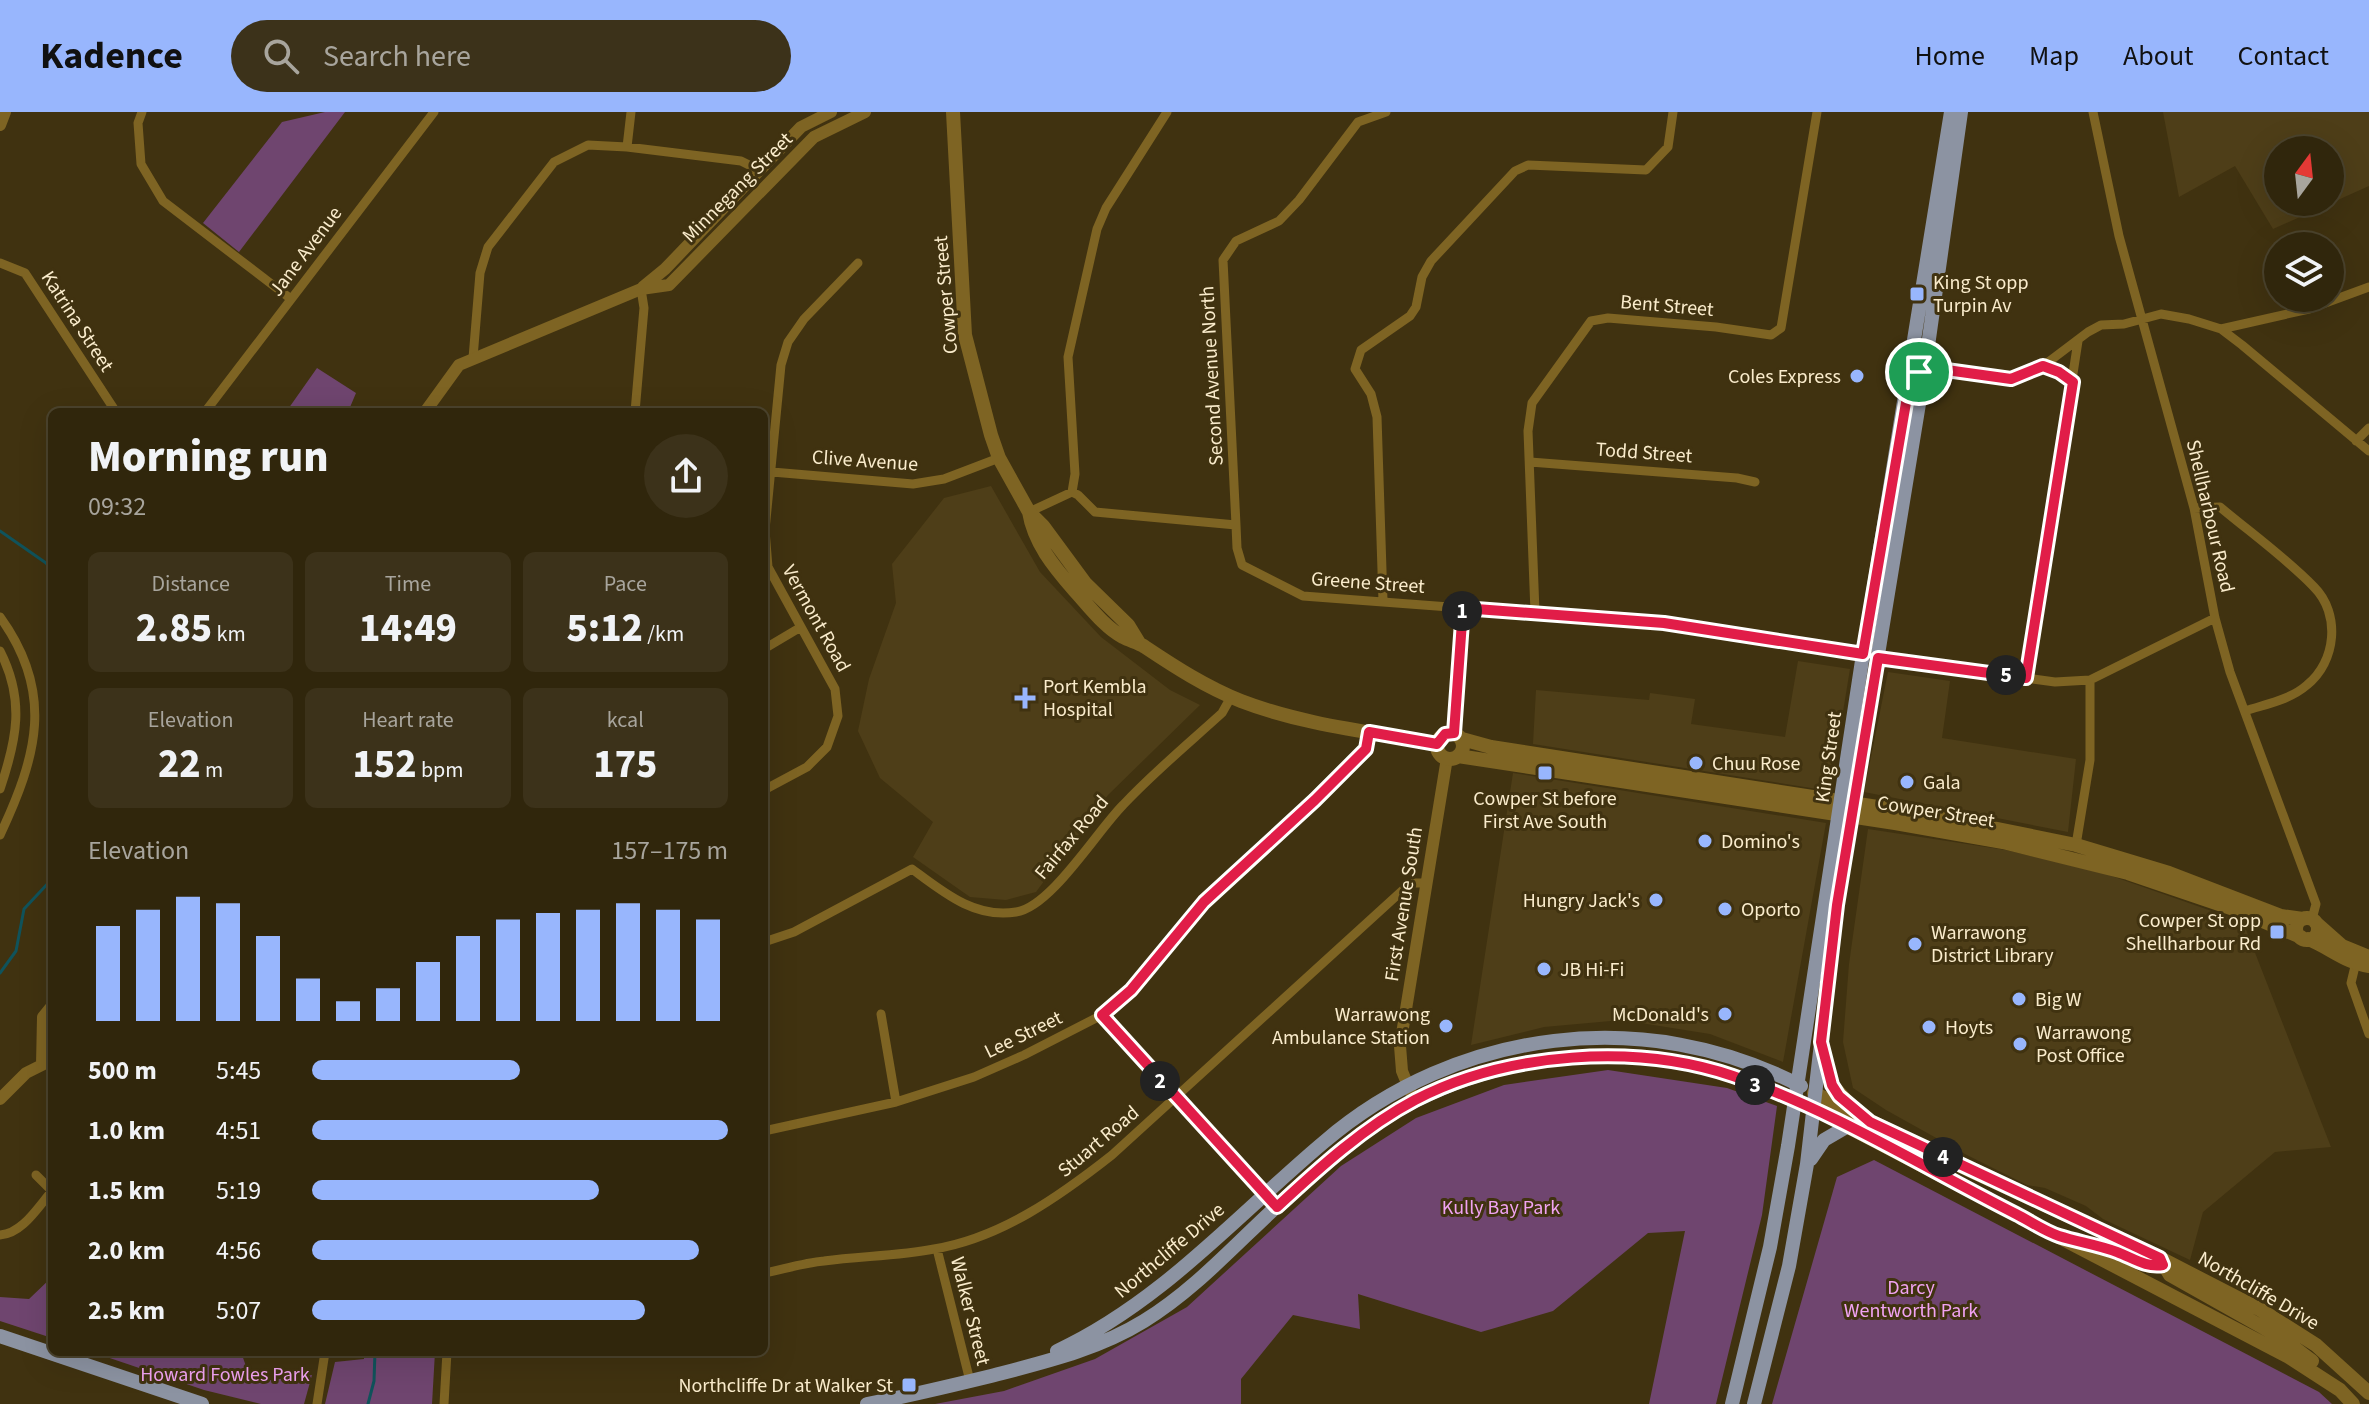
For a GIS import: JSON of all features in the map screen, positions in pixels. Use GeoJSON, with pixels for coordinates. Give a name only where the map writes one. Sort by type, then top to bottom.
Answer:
{"type":"FeatureCollection","features":[{"type":"Feature","properties":{"kind":"main road","name":"Cowper Street"},"geometry":{"type":"LineString","coordinates":[[953,112],[965,335],[977,390],[999,458],[1029,512],[1043,526],[1072,567],[1128,625],[1139,643]]}},
{"type":"Feature","properties":{"kind":"main road","name":"King Street"},"geometry":{"type":"LineString","coordinates":[[1732,1404],[1770,1247],[1796,1083],[1846,809],[1951,112]]}},
{"type":"Feature","properties":{"kind":"main road","name":"King Street"},"geometry":{"type":"LineString","coordinates":[[1870,656],[1883,624],[1925,367],[1961,112]]}},
{"type":"Feature","properties":{"kind":"main road","name":"Cowper Street"},"geometry":{"type":"LineString","coordinates":[[1029,512],[1033,533],[1085,602],[1121,636],[1139,643],[1178,669],[1231,697],[1310,721],[1437,744]]}},
{"type":"Feature","properties":{"kind":"main road"},"geometry":{"type":"LineString","coordinates":[[1072,567],[1072,576],[1083,590],[1085,602],[1113,610]]}},
{"type":"Feature","properties":{"kind":"main road"},"geometry":{"type":"LineString","coordinates":[[1445,734],[1458,736],[1463,747],[1453,757],[1440,754],[1437,744],[1445,734]]}},
{"type":"Feature","properties":{"kind":"main road","name":"Cowper Street"},"geometry":{"type":"LineString","coordinates":[[1458,736],[1491,747],[1846,809],[2076,845],[2169,873],[2281,916],[2310,920],[2363,960]]}},
{"type":"Feature","properties":{"kind":"main road","name":"Cowper Street"},"geometry":{"type":"LineString","coordinates":[[1453,757],[1846,809],[1992,840],[2104,866],[2234,909],[2363,960]]}},
{"type":"Feature","properties":{"kind":"main road","name":"King Street"},"geometry":{"type":"LineString","coordinates":[[1754,1404],[1792,1251],[1807,1164],[1846,809]]}},
{"type":"Feature","properties":{"kind":"main road"},"geometry":{"type":"LineString","coordinates":[[2304,938],[2297,927],[2310,920]]}},
{"type":"Feature","properties":{"kind":"main road","name":"Northcliffe Drive"},"geometry":{"type":"LineString","coordinates":[[970,1381],[1059,1350],[1111,1323],[1164,1286],[1360,1113],[1406,1085],[1472,1058],[1523,1046],[1620,1037],[1703,1048],[1796,1083],[1870,1122],[2165,1262],[2290,1327],[2333,1358],[2369,1393]]}},
{"type":"Feature","properties":{"kind":"main road"},"geometry":{"type":"LineString","coordinates":[[1821,1042],[1832,1085],[1839,1096],[1870,1122]]}},
{"type":"Feature","properties":{"kind":"main road","name":"Northcliffe Drive"},"geometry":{"type":"LineString","coordinates":[[867,1404],[1063,1358],[1106,1341],[1144,1321],[1182,1295],[1351,1142],[1415,1101],[1461,1080],[1493,1071],[1605,1055],[1663,1060],[1707,1069],[1733,1076],[1814,1109],[2289,1357],[2340,1390],[2353,1404]]}},
{"type":"Feature","properties":{"kind":"main road"},"geometry":{"type":"LineString","coordinates":[[1807,1164],[1824,1140],[1848,1126]]}},
{"type":"Feature","properties":{"kind":"main road"},"geometry":{"type":"LineString","coordinates":[[2058,1235],[2117,1252],[2149,1266],[2165,1262],[2170,1275],[2280,1337],[2320,1368],[2340,1390]]}},
{"type":"Feature","properties":{"kind":"main road"},"geometry":{"type":"LineString","coordinates":[[0,1336],[48,1352]]}},
{"type":"Feature","properties":{"kind":"main road"},"geometry":{"type":"LineString","coordinates":[[59,1356],[202,1404]]}},
{"type":"Feature","properties":{"kind":"street"},"geometry":{"type":"LineString","coordinates":[[0,125],[5,112]]}},
{"type":"Feature","properties":{"kind":"street"},"geometry":{"type":"LineString","coordinates":[[142,112],[138,123],[141,164],[163,201],[291,299]]}},
{"type":"Feature","properties":{"kind":"street","name":"Jane Avenue"},"geometry":{"type":"LineString","coordinates":[[208,408],[434,112]]}},
{"type":"Feature","properties":{"kind":"street"},"geometry":{"type":"LineString","coordinates":[[627,147],[631,112]]}},
{"type":"Feature","properties":{"kind":"street","name":"Minnegang Street"},"geometry":{"type":"LineString","coordinates":[[641,289],[665,269],[801,127],[831,112]]}},
{"type":"Feature","properties":{"kind":"street","name":"Minnegang Street"},"geometry":{"type":"LineString","coordinates":[[429,408],[459,365],[641,289],[669,285],[814,137],[865,112]]}},
{"type":"Feature","properties":{"kind":"street"},"geometry":{"type":"LineString","coordinates":[[1072,492],[1075,474],[1068,357],[1094,242],[1106,208],[1167,112]]}},
{"type":"Feature","properties":{"kind":"street","name":"Second Avenue North"},"geometry":{"type":"LineString","coordinates":[[1236,525],[1223,260],[1236,241],[1279,221],[1299,200],[1359,117],[1386,112]]}},
{"type":"Feature","properties":{"kind":"street"},"geometry":{"type":"LineString","coordinates":[[1383,601],[1377,417],[1371,394],[1355,369],[1361,350],[1410,316],[1416,307],[1422,277],[1431,261],[1515,171],[1528,165],[1646,170],[1668,147],[1673,112]]}},
{"type":"Feature","properties":{"kind":"street","name":"Bent Street"},"geometry":{"type":"LineString","coordinates":[[1535,612],[1528,431],[1532,403],[1591,321],[1608,318],[1771,335],[1781,328],[1817,112]]}},
{"type":"Feature","properties":{"kind":"street","name":"Shellharbour Road"},"geometry":{"type":"LineString","coordinates":[[2093,112],[2119,236],[2194,508],[2215,618],[2245,711],[2316,904],[2316,911],[2310,920]]}},
{"type":"Feature","properties":{"kind":"street"},"geometry":{"type":"LineString","coordinates":[[473,358],[480,273],[488,247],[554,162],[588,145],[741,161],[759,170]]}},
{"type":"Feature","properties":{"kind":"street","name":"Katrina Street"},"geometry":{"type":"LineString","coordinates":[[0,263],[25,273],[113,408]]}},
{"type":"Feature","properties":{"kind":"street","name":"Vermont Road"},"geometry":{"type":"LineString","coordinates":[[768,505],[781,365],[788,342],[804,319],[858,263]]}},
{"type":"Feature","properties":{"kind":"street"},"geometry":{"type":"LineString","coordinates":[[2221,329],[2309,309],[2369,287]]}},
{"type":"Feature","properties":{"kind":"street"},"geometry":{"type":"LineString","coordinates":[[635,408],[644,308],[641,289]]}},
{"type":"Feature","properties":{"kind":"street"},"geometry":{"type":"LineString","coordinates":[[1908,391],[1925,367],[2011,379],[2043,366],[2101,325],[2124,324],[2161,314],[2221,329],[2369,451]]}},
{"type":"Feature","properties":{"kind":"street"},"geometry":{"type":"LineString","coordinates":[[2026,678],[2078,341]]}},
{"type":"Feature","properties":{"kind":"street"},"geometry":{"type":"LineString","coordinates":[[2043,366],[2073,382]]}},
{"type":"Feature","properties":{"kind":"street"},"geometry":{"type":"LineString","coordinates":[[2356,441],[2369,428]]}},
{"type":"Feature","properties":{"kind":"street","name":"Clive Avenue"},"geometry":{"type":"LineString","coordinates":[[772,472],[913,484],[944,479],[999,458]]}},
{"type":"Feature","properties":{"kind":"street","name":"Todd Street"},"geometry":{"type":"LineString","coordinates":[[1530,462],[1755,482]]}},
{"type":"Feature","properties":{"kind":"street"},"geometry":{"type":"LineString","coordinates":[[1029,512],[1072,492]]}},
{"type":"Feature","properties":{"kind":"street"},"geometry":{"type":"LineString","coordinates":[[1072,492],[1095,512],[1236,525]]}},
{"type":"Feature","properties":{"kind":"street"},"geometry":{"type":"LineString","coordinates":[[2194,508],[2220,507],[2317,589],[2332,619],[2331,644],[2324,665],[2309,684],[2291,696],[2245,711]]}},
{"type":"Feature","properties":{"kind":"street","name":"Greene Street"},"geometry":{"type":"LineString","coordinates":[[1236,525],[1237,548],[1242,565],[1303,596],[1664,623],[2055,682],[2090,680]]}},
{"type":"Feature","properties":{"kind":"street","name":"Vermont Road"},"geometry":{"type":"LineString","coordinates":[[768,567],[835,689],[838,716],[827,747],[807,767],[768,788]]}},
{"type":"Feature","properties":{"kind":"street"},"geometry":{"type":"LineString","coordinates":[[1458,736],[1463,608]]}},
{"type":"Feature","properties":{"kind":"street"},"geometry":{"type":"LineString","coordinates":[[0,617],[15,638],[29,668],[36,719],[29,767],[0,835]]}},
{"type":"Feature","properties":{"kind":"street"},"geometry":{"type":"LineString","coordinates":[[2076,845],[2090,760],[2090,680],[2215,618]]}},
{"type":"Feature","properties":{"kind":"street"},"geometry":{"type":"LineString","coordinates":[[768,647],[801,627]]}},
{"type":"Feature","properties":{"kind":"street"},"geometry":{"type":"LineString","coordinates":[[0,651],[8,666],[14,692],[16,723],[13,752],[0,789]]}},
{"type":"Feature","properties":{"kind":"street","name":"Fairfax Road"},"geometry":{"type":"LineString","coordinates":[[768,941],[794,932],[912,869],[969,908],[997,914],[1019,912],[1033,905],[1048,893],[1122,805],[1222,713],[1231,697]]}},
{"type":"Feature","properties":{"kind":"street","name":"Lee Street"},"geometry":{"type":"LineString","coordinates":[[768,1130],[896,1102],[974,1077],[1102,1015],[1131,990],[1204,902],[1366,749],[1369,732]]}},
{"type":"Feature","properties":{"kind":"street","name":"First Avenue South"},"geometry":{"type":"LineString","coordinates":[[1415,1101],[1402,1071],[1400,1046],[1427,883],[1453,757]]}},
{"type":"Feature","properties":{"kind":"street","name":"Stuart Road"},"geometry":{"type":"LineString","coordinates":[[768,1272],[821,1261],[937,1249],[979,1236],[1025,1216],[1068,1190],[1112,1155],[1404,889],[1418,882],[1427,883]]}},
{"type":"Feature","properties":{"kind":"street"},"geometry":{"type":"LineString","coordinates":[[2363,960],[2351,983],[2369,1034]]}},
{"type":"Feature","properties":{"kind":"street"},"geometry":{"type":"LineString","coordinates":[[0,1099],[26,1073],[47,1067],[43,1017],[48,1011]]}},
{"type":"Feature","properties":{"kind":"street"},"geometry":{"type":"LineString","coordinates":[[881,1014],[896,1102]]}},
{"type":"Feature","properties":{"kind":"street"},"geometry":{"type":"LineString","coordinates":[[1102,1015],[1277,1207]]}},
{"type":"Feature","properties":{"kind":"street"},"geometry":{"type":"LineString","coordinates":[[36,1175],[48,1187]]}},
{"type":"Feature","properties":{"kind":"street"},"geometry":{"type":"LineString","coordinates":[[0,1235],[7,1235],[21,1227],[48,1196]]}},
{"type":"Feature","properties":{"kind":"street","name":"Walker Street"},"geometry":{"type":"LineString","coordinates":[[937,1249],[970,1381]]}},
{"type":"Feature","properties":{"kind":"street"},"geometry":{"type":"LineString","coordinates":[[317,1404],[324,1356]]}},
{"type":"Feature","properties":{"kind":"street"},"geometry":{"type":"LineString","coordinates":[[444,1404],[447,1356]]}},
{"type":"Feature","properties":{"kind":"shaded area"},"geometry":{"type":"Polygon","coordinates":[[[2163,112],[2369,112],[2369,186],[2344,197],[2344,136],[2264,136],[2264,214],[2235,166],[2179,197],[2163,112]]]}},
{"type":"Feature","properties":{"kind":"shaded area"},"geometry":{"type":"Polygon","coordinates":[[[2265,216],[2302,216],[2273,229],[2265,216]]]}},
{"type":"Feature","properties":{"kind":"shaded area","name":"Port Kembla Hospital"},"geometry":{"type":"Polygon","coordinates":[[[991,486],[1040,572],[1101,637],[1170,690],[1200,705],[1108,795],[1036,892],[1006,900],[970,897],[913,857],[933,822],[880,778],[858,731],[869,679],[896,603],[892,564],[944,498],[991,486]]]}},
{"type":"Feature","properties":{"kind":"shaded area"},"geometry":{"type":"Polygon","coordinates":[[[1798,661],[1850,669],[1830,791],[1533,744],[1536,690],[1649,700],[1650,693],[1695,699],[1691,724],[1785,737],[1798,661]]]}},
{"type":"Feature","properties":{"kind":"shaded area"},"geometry":{"type":"Polygon","coordinates":[[[1888,672],[1950,681],[1942,738],[2076,759],[2068,832],[1864,792],[1888,672]]]}},
{"type":"Feature","properties":{"kind":"shaded area"},"geometry":{"type":"Polygon","coordinates":[[[1513,773],[1826,823],[1783,1062],[1710,1034],[1622,1020],[1544,1027],[1471,1045],[1513,773]]]}},
{"type":"Feature","properties":{"kind":"shaded area"},"geometry":{"type":"Polygon","coordinates":[[[1868,829],[2006,850],[2106,874],[2243,922],[2331,1147],[2275,1152],[2203,1212],[2190,1260],[2103,1219],[2086,1206],[2045,1188],[2027,1185],[1965,1154],[1853,1088],[1843,1042],[1849,964],[1868,829]]]}},
{"type":"Feature","properties":{"kind":"green space"},"geometry":{"type":"Polygon","coordinates":[[[325,112],[345,112],[239,252],[203,223],[282,122],[325,112]]]}},
{"type":"Feature","properties":{"kind":"green space"},"geometry":{"type":"Polygon","coordinates":[[[317,368],[356,393],[350,408],[289,408],[317,368]]]}},
{"type":"Feature","properties":{"kind":"green space","name":"Kully Bay Park"},"geometry":{"type":"Polygon","coordinates":[[[1608,1070],[1727,1088],[1777,1106],[1762,1215],[1716,1404],[1649,1404],[1685,1231],[1648,1233],[1553,1311],[1481,1332],[1358,1294],[1360,1329],[1293,1315],[1241,1379],[1241,1404],[935,1404],[1004,1391],[1095,1359],[1187,1307],[1341,1166],[1416,1118],[1504,1085],[1608,1070]]]}},
{"type":"Feature","properties":{"kind":"green space","name":"Darcy Wentworth Park"},"geometry":{"type":"Polygon","coordinates":[[[1874,1160],[2319,1392],[2332,1404],[1772,1404],[1837,1177],[1874,1160]]]}},
{"type":"Feature","properties":{"kind":"green space"},"geometry":{"type":"Polygon","coordinates":[[[48,1281],[48,1337],[0,1321],[0,1297],[29,1299],[48,1281]]]}},
{"type":"Feature","properties":{"kind":"green space","name":"Howard Fowles Park"},"geometry":{"type":"Polygon","coordinates":[[[104,1356],[242,1356],[254,1382],[312,1375],[304,1404],[261,1404],[204,1390],[104,1356]]]}},
{"type":"Feature","properties":{"kind":"green space"},"geometry":{"type":"Polygon","coordinates":[[[364,1356],[435,1356],[432,1404],[325,1404],[335,1362],[364,1359],[364,1356]]]}},
{"type":"Feature","properties":{"kind":"waterway"},"geometry":{"type":"LineString","coordinates":[[0,531],[48,566]]}},
{"type":"Feature","properties":{"kind":"waterway"},"geometry":{"type":"LineString","coordinates":[[0,973],[16,951],[24,909],[48,883]]}},
{"type":"Feature","properties":{"kind":"waterway"},"geometry":{"type":"LineString","coordinates":[[368,1404],[374,1381],[375,1356]]}},
{"type":"Feature","properties":{"kind":"place","name":"King St opp Turpin Av"},"geometry":{"type":"Point","coordinates":[1917,294]}},
{"type":"Feature","properties":{"kind":"place","name":"Coles Express"},"geometry":{"type":"Point","coordinates":[1857,376]}},
{"type":"Feature","properties":{"kind":"place","name":"Port Kembla Hospital"},"geometry":{"type":"Point","coordinates":[1025,698]}},
{"type":"Feature","properties":{"kind":"place","name":"Chuu Rose"},"geometry":{"type":"Point","coordinates":[1696,763]}},
{"type":"Feature","properties":{"kind":"place","name":"Cowper St before First Ave South"},"geometry":{"type":"Point","coordinates":[1545,773]}},
{"type":"Feature","properties":{"kind":"place","name":"Gala"},"geometry":{"type":"Point","coordinates":[1907,782]}},
{"type":"Feature","properties":{"kind":"place","name":"Domino's"},"geometry":{"type":"Point","coordinates":[1705,841]}},
{"type":"Feature","properties":{"kind":"place","name":"Hungry Jack's"},"geometry":{"type":"Point","coordinates":[1656,900]}},
{"type":"Feature","properties":{"kind":"place","name":"Oporto"},"geometry":{"type":"Point","coordinates":[1725,909]}},
{"type":"Feature","properties":{"kind":"place","name":"Cowper St opp Shellharbour Rd"},"geometry":{"type":"Point","coordinates":[2277,932]}},
{"type":"Feature","properties":{"kind":"place","name":"Warrawong District Library"},"geometry":{"type":"Point","coordinates":[1915,944]}},
{"type":"Feature","properties":{"kind":"place","name":"JB Hi-Fi"},"geometry":{"type":"Point","coordinates":[1544,969]}},
{"type":"Feature","properties":{"kind":"place","name":"Big W"},"geometry":{"type":"Point","coordinates":[2019,999]}},
{"type":"Feature","properties":{"kind":"place","name":"McDonald's"},"geometry":{"type":"Point","coordinates":[1725,1014]}},
{"type":"Feature","properties":{"kind":"place","name":"Warrawong Ambulance Station"},"geometry":{"type":"Point","coordinates":[1446,1026]}},
{"type":"Feature","properties":{"kind":"place","name":"Hoyts"},"geometry":{"type":"Point","coordinates":[1929,1027]}},
{"type":"Feature","properties":{"kind":"place","name":"Warrawong Post Office"},"geometry":{"type":"Point","coordinates":[2020,1044]}},
{"type":"Feature","properties":{"kind":"place","name":"Northcliffe Dr at Walker St"},"geometry":{"type":"Point","coordinates":[909,1385]}},
{"type":"Feature","properties":{"kind":"route"},"geometry":{"type":"LineString","coordinates":[[2043,366],[2073,382],[2026,678],[1878,658],[1830,953],[1821,1042],[1829,1078],[1839,1096],[1870,1122],[2160,1258],[2163,1265],[2149,1266],[2117,1252],[2058,1235],[1828,1116],[1733,1076],[1663,1060],[1605,1055],[1493,1071],[1461,1080],[1415,1101],[1351,1142],[1277,1207],[1102,1015],[1131,990],[1204,902],[1366,749],[1369,732],[1437,744],[1445,734],[1454,733],[1463,608],[1664,623],[1863,654],[1908,391],[1919,372],[1925,367],[2011,379],[2043,366]]}}]}
